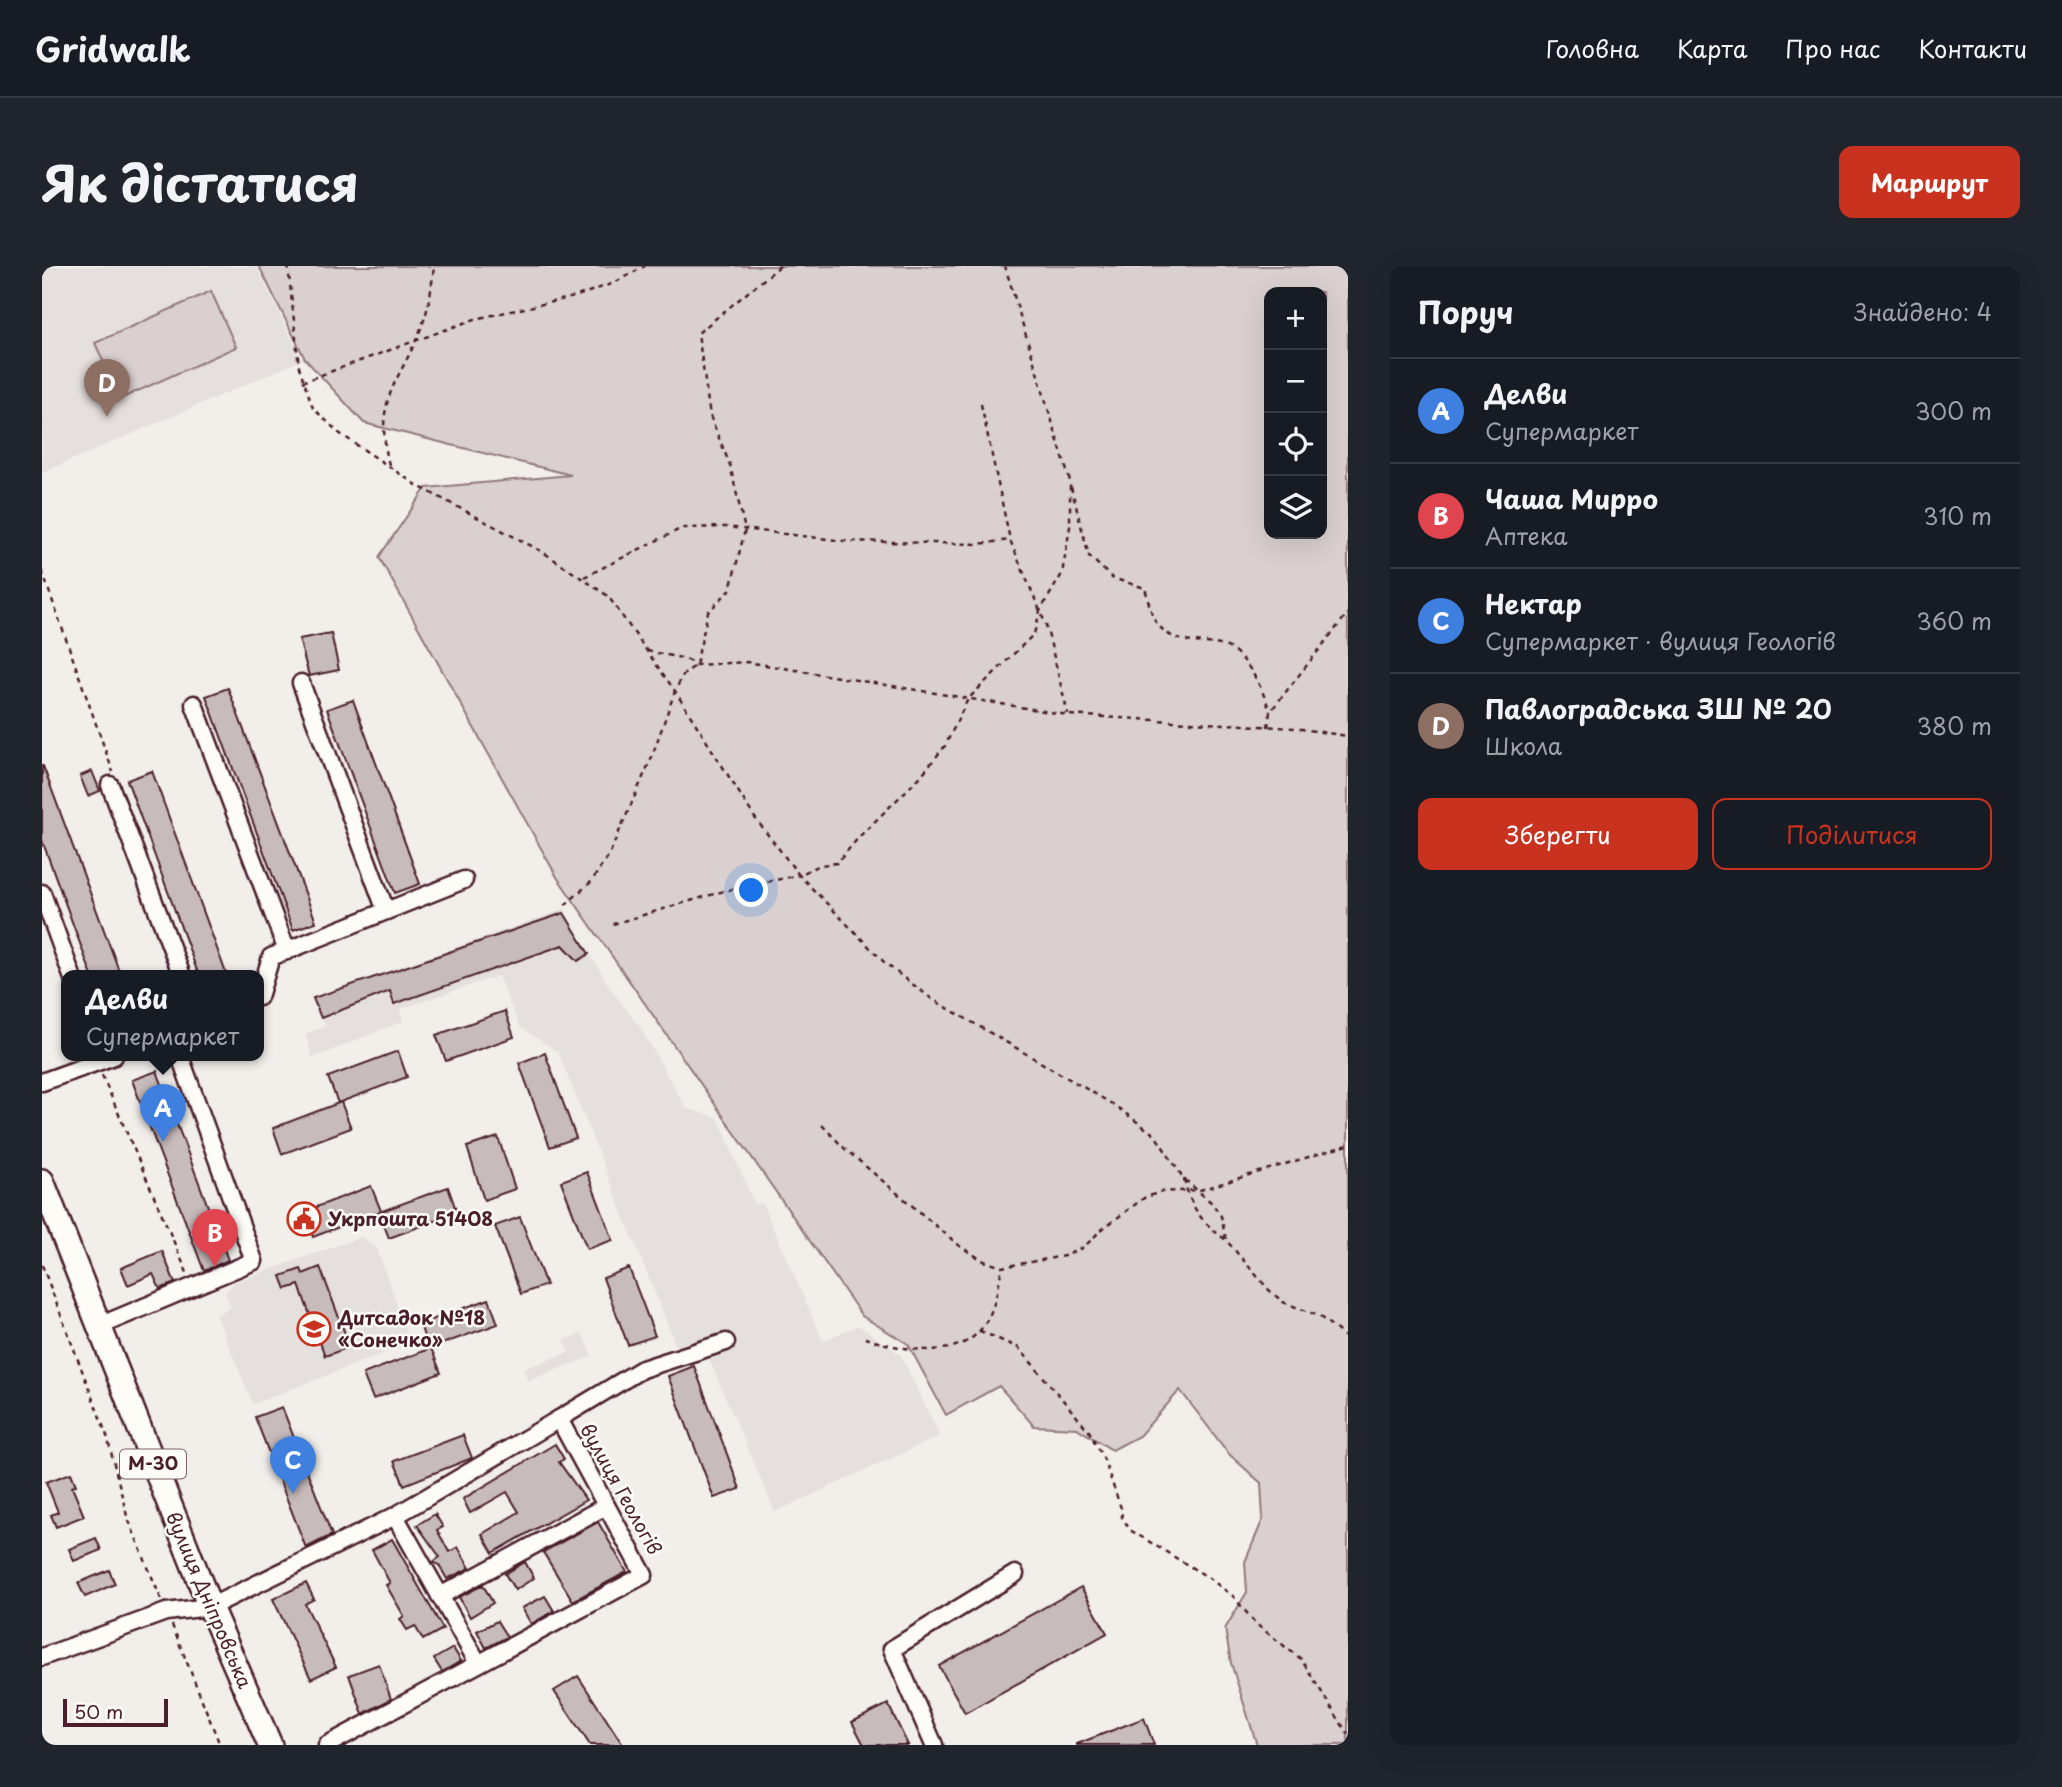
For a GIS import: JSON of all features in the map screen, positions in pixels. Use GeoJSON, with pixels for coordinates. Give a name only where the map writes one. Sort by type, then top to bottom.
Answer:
{"type":"FeatureCollection","features":[{"type":"Feature","properties":{"kind":"highway","name":"вулиця Дніпровська"},"geometry":{"type":"LineString","coordinates":[[42,1181],[210,1607],[271,1745]]}},
{"type":"Feature","properties":{"kind":"street"},"geometry":{"type":"LineString","coordinates":[[301,683],[386,911]]}},
{"type":"Feature","properties":{"kind":"street"},"geometry":{"type":"LineString","coordinates":[[194,704],[287,951]]}},
{"type":"Feature","properties":{"kind":"street"},"geometry":{"type":"LineString","coordinates":[[110,785],[180,970]]}},
{"type":"Feature","properties":{"kind":"street"},"geometry":{"type":"LineString","coordinates":[[264,980],[271,957],[464,880]]}},
{"type":"Feature","properties":{"kind":"street"},"geometry":{"type":"LineString","coordinates":[[42,893],[70,970]]}},
{"type":"Feature","properties":{"kind":"street"},"geometry":{"type":"LineString","coordinates":[[42,1082],[99,1061]]}},
{"type":"Feature","properties":{"kind":"street"},"geometry":{"type":"LineString","coordinates":[[99,1326],[254,1261],[183,1061]]}},
{"type":"Feature","properties":{"kind":"street"},"geometry":{"type":"LineString","coordinates":[[559,1419],[642,1369],[726,1342]]}},
{"type":"Feature","properties":{"kind":"street","name":"вулиця Геологів"},"geometry":{"type":"LineString","coordinates":[[42,1657],[166,1612],[210,1607],[395,1516],[559,1419],[643,1575],[327,1745]]}},
{"type":"Feature","properties":{"kind":"street"},"geometry":{"type":"LineString","coordinates":[[440,1596],[607,1506]]}},
{"type":"Feature","properties":{"kind":"street"},"geometry":{"type":"LineString","coordinates":[[395,1516],[478,1663]]}},
{"type":"Feature","properties":{"kind":"street"},"geometry":{"type":"LineString","coordinates":[[934,1745],[892,1649],[1015,1574]]}},
{"type":"Feature","properties":{"kind":"path"},"geometry":{"type":"LineString","coordinates":[[288,266],[302,382],[313,408],[325,421],[418,486],[543,552],[584,577],[608,597],[675,691],[755,818],[799,875],[886,964],[932,999],[1114,1105],[1155,1135],[1184,1179],[1200,1190],[1221,1216],[1226,1240]]}},
{"type":"Feature","properties":{"kind":"path"},"geometry":{"type":"LineString","coordinates":[[389,466],[383,437],[383,417],[430,297],[434,266]]}},
{"type":"Feature","properties":{"kind":"path"},"geometry":{"type":"LineString","coordinates":[[302,382],[415,340],[511,309],[574,297],[614,283],[645,266]]}},
{"type":"Feature","properties":{"kind":"path"},"geometry":{"type":"LineString","coordinates":[[565,905],[591,882],[609,855],[651,759],[675,691],[683,675],[695,665],[708,612],[730,590],[746,530],[730,465],[709,416],[698,333],[780,266]]}},
{"type":"Feature","properties":{"kind":"path"},"geometry":{"type":"LineString","coordinates":[[1005,266],[1070,481],[1089,556],[1112,578],[1145,588],[1156,624],[1185,643],[1226,646],[1247,665],[1264,692],[1270,712],[1268,727]]}},
{"type":"Feature","properties":{"kind":"path"},"geometry":{"type":"LineString","coordinates":[[981,404],[1010,540],[1040,611],[1068,715]]}},
{"type":"Feature","properties":{"kind":"path"},"geometry":{"type":"LineString","coordinates":[[613,924],[724,891],[799,875],[820,865],[837,863],[859,836],[893,806],[945,746],[968,699],[1034,634],[1040,611],[1062,573],[1070,527],[1070,481]]}},
{"type":"Feature","properties":{"kind":"path"},"geometry":{"type":"LineString","coordinates":[[584,577],[682,528],[746,530],[844,541],[978,544],[1010,540]]}},
{"type":"Feature","properties":{"kind":"path"},"geometry":{"type":"LineString","coordinates":[[42,570],[113,769],[110,785]]}},
{"type":"Feature","properties":{"kind":"path"},"geometry":{"type":"LineString","coordinates":[[1270,712],[1348,613]]}},
{"type":"Feature","properties":{"kind":"path"},"geometry":{"type":"LineString","coordinates":[[647,650],[686,659],[695,665],[747,662],[1068,715],[1268,727],[1348,736]]}},
{"type":"Feature","properties":{"kind":"path"},"geometry":{"type":"LineString","coordinates":[[105,1061],[192,1287]]}},
{"type":"Feature","properties":{"kind":"path"},"geometry":{"type":"LineString","coordinates":[[822,1125],[845,1149],[961,1247],[984,1261],[1002,1267],[1064,1256],[1084,1247],[1144,1198],[1160,1192],[1200,1190],[1348,1145]]}},
{"type":"Feature","properties":{"kind":"path"},"geometry":{"type":"LineString","coordinates":[[1184,1179],[1186,1191],[1197,1214],[1226,1240],[1283,1302],[1319,1316],[1348,1339]]}},
{"type":"Feature","properties":{"kind":"path"},"geometry":{"type":"LineString","coordinates":[[42,1265],[107,1436],[127,1516],[220,1745]]}},
{"type":"Feature","properties":{"kind":"path"},"geometry":{"type":"LineString","coordinates":[[865,1338],[893,1347],[929,1349],[956,1345],[980,1331],[990,1311],[1002,1267]]}},
{"type":"Feature","properties":{"kind":"path"},"geometry":{"type":"LineString","coordinates":[[980,1331],[1019,1348],[1089,1431],[1104,1460],[1122,1517],[1130,1530],[1209,1577],[1233,1596],[1256,1624],[1301,1659],[1348,1734]]}},
{"type":"Feature","properties":{"kind":"shaded area"},"geometry":{"type":"Polygon","coordinates":[[[42,266],[256,266],[302,360],[42,473],[42,266]]]}},
{"type":"Feature","properties":{"kind":"shaded area"},"geometry":{"type":"Polygon","coordinates":[[[259,266],[1348,266],[1348,1745],[1257,1745],[1231,1663],[1225,1629],[1247,1592],[1245,1562],[1263,1519],[1261,1483],[1229,1454],[1180,1390],[1139,1436],[1112,1450],[1077,1428],[1034,1426],[999,1386],[946,1415],[908,1344],[862,1316],[557,877],[379,557],[426,488],[571,475],[364,423],[305,359],[259,266]]]}},
{"type":"Feature","properties":{"kind":"shaded area"},"geometry":{"type":"Polygon","coordinates":[[[211,291],[236,347],[120,399],[95,343],[211,291]]]}},
{"type":"Feature","properties":{"kind":"shaded area"},"geometry":{"type":"Polygon","coordinates":[[[564,909],[610,988],[641,1029],[686,1108],[718,1118],[755,1205],[762,1203],[823,1341],[858,1325],[900,1354],[940,1436],[775,1512],[709,1359],[677,1348],[558,1052],[520,1027],[498,976],[400,1009],[403,1021],[313,1058],[305,1034],[325,1026],[313,998],[564,909]]]}},
{"type":"Feature","properties":{"kind":"shaded area","name":"Дитсадок №18 «Сонечко»"},"geometry":{"type":"Polygon","coordinates":[[[361,1237],[377,1248],[410,1343],[253,1404],[216,1315],[231,1307],[225,1293],[235,1282],[361,1237]]]}},
{"type":"Feature","properties":{"kind":"shaded area"},"geometry":{"type":"Polygon","coordinates":[[[582,1333],[592,1356],[528,1381],[523,1369],[569,1352],[564,1340],[582,1333]]]}},
{"type":"Feature","properties":{"kind":"building"},"geometry":{"type":"Polygon","coordinates":[[[331,633],[339,670],[309,676],[299,639],[331,633]]]}},
{"type":"Feature","properties":{"kind":"building"},"geometry":{"type":"Polygon","coordinates":[[[228,688],[316,922],[293,930],[206,696],[228,688]]]}},
{"type":"Feature","properties":{"kind":"building"},"geometry":{"type":"Polygon","coordinates":[[[353,700],[420,884],[395,893],[327,709],[353,700]]]}},
{"type":"Feature","properties":{"kind":"building"},"geometry":{"type":"Polygon","coordinates":[[[43,766],[119,970],[90,970],[42,840],[43,766]]]}},
{"type":"Feature","properties":{"kind":"building"},"geometry":{"type":"Polygon","coordinates":[[[92,771],[100,791],[88,796],[80,776],[92,771]]]}},
{"type":"Feature","properties":{"kind":"building"},"geometry":{"type":"Polygon","coordinates":[[[152,771],[225,970],[197,970],[127,780],[152,771]]]}},
{"type":"Feature","properties":{"kind":"building"},"geometry":{"type":"Polygon","coordinates":[[[564,913],[589,954],[578,961],[563,945],[394,1004],[390,991],[321,1018],[313,998],[564,913]]]}},
{"type":"Feature","properties":{"kind":"building"},"geometry":{"type":"Polygon","coordinates":[[[505,1011],[514,1037],[446,1061],[436,1035],[505,1011]]]}},
{"type":"Feature","properties":{"kind":"building"},"geometry":{"type":"Polygon","coordinates":[[[398,1051],[407,1077],[338,1103],[328,1077],[398,1051]]]}},
{"type":"Feature","properties":{"kind":"building"},"geometry":{"type":"Polygon","coordinates":[[[545,1053],[576,1138],[550,1147],[519,1063],[545,1053]]]}},
{"type":"Feature","properties":{"kind":"building"},"geometry":{"type":"Polygon","coordinates":[[[157,1071],[228,1260],[204,1271],[132,1080],[157,1071]]]}},
{"type":"Feature","properties":{"kind":"building"},"geometry":{"type":"Polygon","coordinates":[[[341,1102],[351,1128],[282,1154],[273,1128],[341,1102]]]}},
{"type":"Feature","properties":{"kind":"building"},"geometry":{"type":"Polygon","coordinates":[[[498,1137],[515,1189],[484,1200],[467,1147],[498,1137]]]}},
{"type":"Feature","properties":{"kind":"building"},"geometry":{"type":"Polygon","coordinates":[[[587,1172],[613,1240],[587,1249],[561,1181],[587,1172]]]}},
{"type":"Feature","properties":{"kind":"building"},"geometry":{"type":"Polygon","coordinates":[[[371,1186],[381,1211],[313,1237],[303,1212],[371,1186]]]}},
{"type":"Feature","properties":{"kind":"building"},"geometry":{"type":"Polygon","coordinates":[[[448,1187],[457,1213],[389,1238],[379,1212],[448,1187]]]}},
{"type":"Feature","properties":{"kind":"building"},"geometry":{"type":"Polygon","coordinates":[[[520,1217],[546,1285],[521,1294],[495,1226],[520,1217]]]}},
{"type":"Feature","properties":{"kind":"building"},"geometry":{"type":"Polygon","coordinates":[[[162,1251],[175,1283],[160,1289],[153,1274],[128,1285],[121,1268],[162,1251]]]}},
{"type":"Feature","properties":{"kind":"building"},"geometry":{"type":"Polygon","coordinates":[[[320,1267],[350,1347],[325,1356],[299,1285],[286,1289],[281,1276],[301,1269],[303,1274],[320,1267]]]}},
{"type":"Feature","properties":{"kind":"building"},"geometry":{"type":"Polygon","coordinates":[[[629,1268],[655,1336],[628,1345],[603,1278],[629,1268]]]}},
{"type":"Feature","properties":{"kind":"building"},"geometry":{"type":"Polygon","coordinates":[[[489,1299],[498,1324],[428,1349],[420,1324],[489,1299]]]}},
{"type":"Feature","properties":{"kind":"building"},"geometry":{"type":"Polygon","coordinates":[[[431,1348],[441,1373],[373,1399],[363,1374],[431,1348]]]}},
{"type":"Feature","properties":{"kind":"building"},"geometry":{"type":"Polygon","coordinates":[[[694,1366],[740,1489],[714,1498],[668,1376],[694,1366]]]}},
{"type":"Feature","properties":{"kind":"building"},"geometry":{"type":"Polygon","coordinates":[[[282,1407],[332,1535],[306,1548],[255,1417],[282,1407]]]}},
{"type":"Feature","properties":{"kind":"building"},"geometry":{"type":"Polygon","coordinates":[[[463,1435],[472,1458],[404,1485],[394,1461],[463,1435]]]}},
{"type":"Feature","properties":{"kind":"building"},"geometry":{"type":"Polygon","coordinates":[[[555,1444],[564,1459],[559,1462],[586,1500],[493,1553],[482,1534],[519,1512],[507,1492],[470,1513],[463,1499],[555,1444]]]}},
{"type":"Feature","properties":{"kind":"building"},"geometry":{"type":"Polygon","coordinates":[[[71,1473],[76,1485],[72,1487],[84,1516],[56,1527],[51,1515],[58,1512],[46,1482],[71,1473]]]}},
{"type":"Feature","properties":{"kind":"building"},"geometry":{"type":"Polygon","coordinates":[[[435,1514],[443,1527],[437,1530],[449,1552],[458,1547],[470,1568],[447,1579],[439,1565],[433,1562],[440,1557],[417,1525],[435,1514]]]}},
{"type":"Feature","properties":{"kind":"building"},"geometry":{"type":"Polygon","coordinates":[[[598,1522],[627,1572],[573,1601],[543,1552],[598,1522]]]}},
{"type":"Feature","properties":{"kind":"building"},"geometry":{"type":"Polygon","coordinates":[[[96,1538],[101,1550],[74,1561],[69,1549],[96,1538]]]}},
{"type":"Feature","properties":{"kind":"building"},"geometry":{"type":"Polygon","coordinates":[[[392,1539],[443,1629],[423,1640],[415,1626],[407,1630],[400,1619],[404,1616],[386,1585],[390,1583],[372,1550],[392,1539]]]}},
{"type":"Feature","properties":{"kind":"building"},"geometry":{"type":"Polygon","coordinates":[[[525,1562],[534,1578],[515,1590],[505,1574],[525,1562]]]}},
{"type":"Feature","properties":{"kind":"building"},"geometry":{"type":"Polygon","coordinates":[[[109,1570],[115,1584],[85,1597],[78,1583],[109,1570]]]}},
{"type":"Feature","properties":{"kind":"building"},"geometry":{"type":"Polygon","coordinates":[[[306,1583],[314,1599],[305,1604],[336,1667],[311,1679],[273,1599],[306,1583]]]}},
{"type":"Feature","properties":{"kind":"building"},"geometry":{"type":"Polygon","coordinates":[[[483,1585],[493,1603],[470,1617],[459,1597],[483,1585]]]}},
{"type":"Feature","properties":{"kind":"building"},"geometry":{"type":"Polygon","coordinates":[[[1081,1587],[1107,1633],[965,1713],[939,1666],[1081,1587]]]}},
{"type":"Feature","properties":{"kind":"building"},"geometry":{"type":"Polygon","coordinates":[[[545,1596],[554,1611],[531,1624],[522,1608],[545,1596]]]}},
{"type":"Feature","properties":{"kind":"building"},"geometry":{"type":"Polygon","coordinates":[[[497,1621],[507,1637],[486,1648],[477,1631],[497,1621]]]}},
{"type":"Feature","properties":{"kind":"building"},"geometry":{"type":"Polygon","coordinates":[[[453,1648],[461,1661],[442,1672],[434,1659],[453,1648]]]}},
{"type":"Feature","properties":{"kind":"building"},"geometry":{"type":"Polygon","coordinates":[[[379,1664],[391,1699],[363,1714],[349,1675],[379,1664]]]}},
{"type":"Feature","properties":{"kind":"building"},"geometry":{"type":"Polygon","coordinates":[[[578,1676],[623,1745],[590,1745],[554,1691],[578,1676]]]}},
{"type":"Feature","properties":{"kind":"building"},"geometry":{"type":"Polygon","coordinates":[[[888,1704],[908,1745],[864,1745],[852,1722],[888,1704]]]}},
{"type":"Feature","properties":{"kind":"building"},"geometry":{"type":"Polygon","coordinates":[[[1144,1718],[1154,1745],[1077,1745],[1077,1744],[1144,1718]]]}},
{"type":"Feature","properties":{"kind":"place","name":"Павлоградська ЗШ № 20"},"geometry":{"type":"Point","coordinates":[107,417]}},
{"type":"Feature","properties":{"kind":"place","name":"Делви"},"geometry":{"type":"Point","coordinates":[163,1142]}},
{"type":"Feature","properties":{"kind":"place","name":"Укрпошта 51408"},"geometry":{"type":"Point","coordinates":[304,1219]}},
{"type":"Feature","properties":{"kind":"place","name":"Чаша Мирро"},"geometry":{"type":"Point","coordinates":[215,1267]}},
{"type":"Feature","properties":{"kind":"place","name":"Дитсадок №18 «Сонечко»"},"geometry":{"type":"Point","coordinates":[314,1329]}},
{"type":"Feature","properties":{"kind":"place","name":"Нектар"},"geometry":{"type":"Point","coordinates":[293,1494]}}]}
